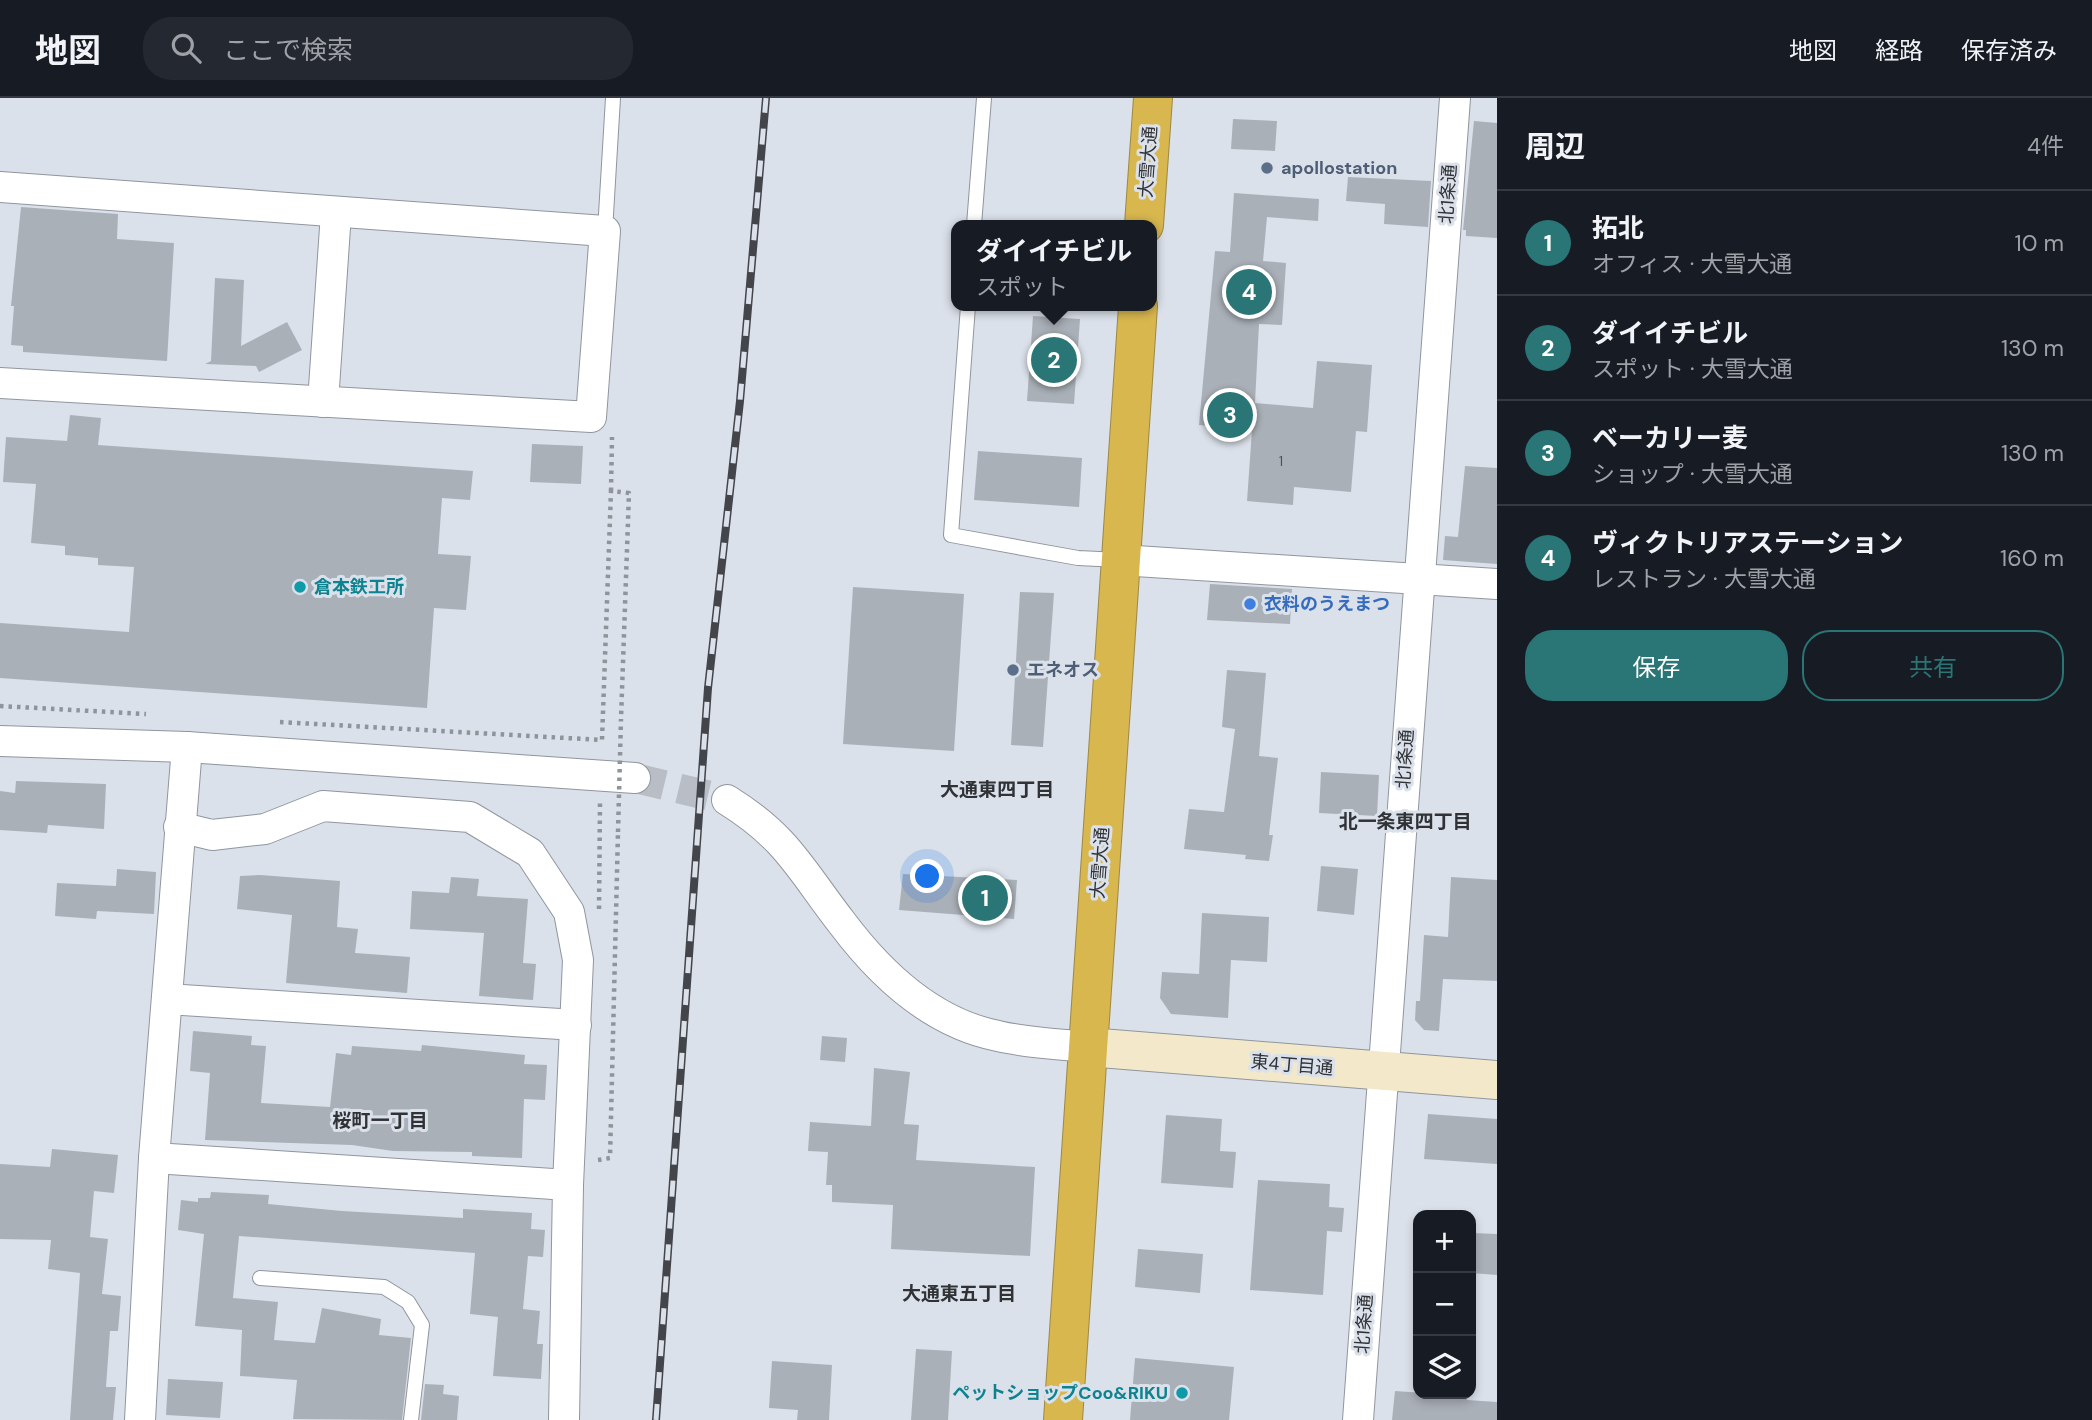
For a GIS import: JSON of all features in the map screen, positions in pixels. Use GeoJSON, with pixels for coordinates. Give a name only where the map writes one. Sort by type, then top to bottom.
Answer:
{"type":"FeatureCollection","features":[{"type":"Feature","properties":{"kind":"highway","name":"大雪大通"},"geometry":{"type":"LineString","coordinates":[[1143,220],[1153,98]]}},
{"type":"Feature","properties":{"kind":"highway","name":"大雪大通"},"geometry":{"type":"LineString","coordinates":[[1063,1420],[1138,311]]}},
{"type":"Feature","properties":{"kind":"street","name":"北1条通"},"geometry":{"type":"LineString","coordinates":[[1358,1420],[1381,1073],[1455,98]]}},
{"type":"Feature","properties":{"kind":"street"},"geometry":{"type":"LineString","coordinates":[[0,187],[605,231],[591,417],[0,383]]}},
{"type":"Feature","properties":{"kind":"street"},"geometry":{"type":"LineString","coordinates":[[323,402],[336,213]]}},
{"type":"Feature","properties":{"kind":"street"},"geometry":{"type":"LineString","coordinates":[[1120,560],[1497,584]]}},
{"type":"Feature","properties":{"kind":"street"},"geometry":{"type":"LineString","coordinates":[[0,741],[187,747],[635,778]]}},
{"type":"Feature","properties":{"kind":"street"},"geometry":{"type":"LineString","coordinates":[[140,1420],[154,1158],[187,747]]}},
{"type":"Feature","properties":{"kind":"street"},"geometry":{"type":"LineString","coordinates":[[727,800],[761,821],[795,855],[842,924],[886,974],[933,1010],[997,1036],[1088,1047]]}},
{"type":"Feature","properties":{"kind":"street"},"geometry":{"type":"LineString","coordinates":[[180,827],[212,835],[265,829],[323,806],[471,817],[530,853],[569,912],[578,960],[568,1185],[564,1420]]}},
{"type":"Feature","properties":{"kind":"street"},"geometry":{"type":"LineString","coordinates":[[167,999],[576,1025]]}},
{"type":"Feature","properties":{"kind":"street","name":"東4丁目通"},"geometry":{"type":"LineString","coordinates":[[1088,1047],[1381,1073],[1497,1080]]}},
{"type":"Feature","properties":{"kind":"street"},"geometry":{"type":"LineString","coordinates":[[154,1158],[568,1185]]}},
{"type":"Feature","properties":{"kind":"lane"},"geometry":{"type":"LineString","coordinates":[[605,231],[613,98]]}},
{"type":"Feature","properties":{"kind":"lane"},"geometry":{"type":"LineString","coordinates":[[974,220],[984,98]]}},
{"type":"Feature","properties":{"kind":"lane"},"geometry":{"type":"LineString","coordinates":[[968,311],[951,535],[1078,558],[1120,560]]}},
{"type":"Feature","properties":{"kind":"lane"},"geometry":{"type":"LineString","coordinates":[[260,1278],[384,1287],[408,1302],[422,1325],[411,1420]]}},
{"type":"Feature","properties":{"kind":"path"},"geometry":{"type":"LineString","coordinates":[[274,721],[602,740],[612,419],[591,417]]}},
{"type":"Feature","properties":{"kind":"path"},"geometry":{"type":"LineString","coordinates":[[596,1146],[596,1160],[610,1158],[629,493],[611,491]]}},
{"type":"Feature","properties":{"kind":"path"},"geometry":{"type":"LineString","coordinates":[[0,706],[150,714]]}},
{"type":"Feature","properties":{"kind":"path"},"geometry":{"type":"LineString","coordinates":[[587,802],[601,803],[599,913]]}},
{"type":"Feature","properties":{"kind":"building"},"geometry":{"type":"Polygon","coordinates":[[[1233,119],[1277,121],[1275,151],[1231,149],[1233,119]]]}},
{"type":"Feature","properties":{"kind":"building"},"geometry":{"type":"Polygon","coordinates":[[[1474,121],[1497,123],[1497,238],[1466,236],[1466,230],[1463,230],[1474,121]]]}},
{"type":"Feature","properties":{"kind":"building"},"geometry":{"type":"Polygon","coordinates":[[[1348,177],[1431,181],[1428,227],[1384,224],[1385,204],[1346,201],[1348,177]]]}},
{"type":"Feature","properties":{"kind":"building"},"geometry":{"type":"Polygon","coordinates":[[[1234,193],[1319,199],[1318,221],[1267,217],[1263,261],[1286,263],[1282,325],[1259,324],[1255,403],[1313,408],[1317,361],[1372,365],[1367,432],[1356,431],[1351,492],[1294,487],[1293,505],[1247,501],[1252,430],[1199,425],[1215,251],[1230,252],[1234,193]]]}},
{"type":"Feature","properties":{"kind":"building"},"geometry":{"type":"Polygon","coordinates":[[[21,207],[118,214],[117,239],[174,243],[167,361],[23,352],[23,346],[11,345],[14,306],[11,306],[21,207]]]}},
{"type":"Feature","properties":{"kind":"building"},"geometry":{"type":"Polygon","coordinates":[[[215,278],[244,280],[241,346],[287,322],[302,350],[259,372],[256,366],[205,364],[211,361],[215,278]]]}},
{"type":"Feature","properties":{"kind":"building"},"geometry":{"type":"Polygon","coordinates":[[[1033,316],[1080,319],[1074,404],[1027,401],[1033,316]]]}},
{"type":"Feature","properties":{"kind":"building","name":"倉本鉄工所"},"geometry":{"type":"Polygon","coordinates":[[[70,415],[101,418],[98,445],[473,471],[470,500],[442,498],[438,554],[471,556],[466,610],[434,608],[427,708],[0,678],[0,623],[129,632],[134,567],[98,565],[98,558],[65,555],[65,546],[31,543],[36,484],[3,482],[6,437],[67,441],[70,415]]]}},
{"type":"Feature","properties":{"kind":"building"},"geometry":{"type":"Polygon","coordinates":[[[532,444],[583,446],[581,484],[530,482],[532,444]]]}},
{"type":"Feature","properties":{"kind":"building"},"geometry":{"type":"Polygon","coordinates":[[[978,451],[1082,458],[1079,507],[974,500],[978,451]]]}},
{"type":"Feature","properties":{"kind":"building"},"geometry":{"type":"Polygon","coordinates":[[[1465,466],[1497,468],[1497,564],[1443,560],[1445,536],[1458,537],[1465,466]]]}},
{"type":"Feature","properties":{"kind":"building","name":"衣料のうえまつ"},"geometry":{"type":"Polygon","coordinates":[[[1210,584],[1292,589],[1290,624],[1207,620],[1210,584]]]}},
{"type":"Feature","properties":{"kind":"building"},"geometry":{"type":"Polygon","coordinates":[[[853,587],[964,594],[954,751],[843,744],[853,587]]]}},
{"type":"Feature","properties":{"kind":"building"},"geometry":{"type":"Polygon","coordinates":[[[1020,592],[1054,593],[1043,747],[1011,745],[1020,592]]]}},
{"type":"Feature","properties":{"kind":"building"},"geometry":{"type":"Polygon","coordinates":[[[1227,670],[1266,673],[1259,756],[1278,758],[1269,835],[1273,835],[1269,861],[1245,859],[1246,855],[1184,849],[1189,809],[1224,812],[1235,729],[1222,727],[1227,670]]]}},
{"type":"Feature","properties":{"kind":"building"},"geometry":{"type":"Polygon","coordinates":[[[1321,772],[1379,775],[1377,816],[1319,813],[1321,772]]]}},
{"type":"Feature","properties":{"kind":"building"},"geometry":{"type":"Polygon","coordinates":[[[16,781],[106,784],[104,829],[48,825],[47,833],[0,830],[0,791],[15,793],[16,781]]]}},
{"type":"Feature","properties":{"kind":"building"},"geometry":{"type":"Polygon","coordinates":[[[1321,866],[1358,869],[1354,915],[1317,911],[1321,866]]]}},
{"type":"Feature","properties":{"kind":"building"},"geometry":{"type":"Polygon","coordinates":[[[117,869],[156,872],[154,914],[97,911],[96,919],[55,916],[57,883],[116,886],[117,869]]]}},
{"type":"Feature","properties":{"kind":"building"},"geometry":{"type":"Polygon","coordinates":[[[903,874],[1017,880],[1014,919],[899,910],[903,874]]]}},
{"type":"Feature","properties":{"kind":"building"},"geometry":{"type":"Polygon","coordinates":[[[240,876],[340,881],[337,927],[358,929],[355,953],[410,957],[407,993],[286,983],[292,915],[237,909],[240,876]]]}},
{"type":"Feature","properties":{"kind":"building"},"geometry":{"type":"Polygon","coordinates":[[[451,877],[479,879],[477,896],[528,899],[523,963],[536,964],[533,1000],[479,996],[484,933],[410,929],[412,891],[449,893],[451,877]]]}},
{"type":"Feature","properties":{"kind":"building"},"geometry":{"type":"Polygon","coordinates":[[[1451,877],[1497,880],[1497,981],[1443,979],[1439,1031],[1424,1030],[1415,1020],[1416,1001],[1420,1001],[1424,935],[1448,937],[1451,877]]]}},
{"type":"Feature","properties":{"kind":"building"},"geometry":{"type":"Polygon","coordinates":[[[1202,913],[1269,917],[1267,962],[1231,960],[1228,1018],[1171,1014],[1160,998],[1162,972],[1199,974],[1202,913]]]}},
{"type":"Feature","properties":{"kind":"building"},"geometry":{"type":"Polygon","coordinates":[[[193,1031],[252,1036],[251,1045],[266,1046],[261,1103],[330,1107],[336,1053],[351,1055],[352,1046],[421,1051],[422,1045],[525,1055],[524,1064],[547,1065],[545,1100],[524,1099],[522,1158],[472,1156],[472,1152],[393,1151],[352,1145],[205,1140],[210,1073],[190,1071],[193,1031]]]}},
{"type":"Feature","properties":{"kind":"building"},"geometry":{"type":"Polygon","coordinates":[[[822,1036],[847,1038],[845,1062],[820,1060],[822,1036]]]}},
{"type":"Feature","properties":{"kind":"building"},"geometry":{"type":"Polygon","coordinates":[[[874,1068],[910,1072],[904,1124],[919,1125],[916,1160],[1035,1167],[1030,1256],[891,1249],[893,1205],[832,1202],[832,1185],[826,1185],[828,1152],[808,1151],[810,1122],[871,1126],[874,1068]]]}},
{"type":"Feature","properties":{"kind":"building"},"geometry":{"type":"Polygon","coordinates":[[[1428,1114],[1497,1119],[1497,1164],[1424,1159],[1428,1114]]]}},
{"type":"Feature","properties":{"kind":"building"},"geometry":{"type":"Polygon","coordinates":[[[1166,1115],[1222,1119],[1220,1151],[1236,1152],[1233,1188],[1161,1183],[1166,1115]]]}},
{"type":"Feature","properties":{"kind":"building"},"geometry":{"type":"Polygon","coordinates":[[[52,1149],[118,1155],[114,1193],[94,1191],[90,1237],[108,1239],[102,1294],[121,1296],[118,1331],[110,1331],[106,1387],[116,1387],[113,1420],[70,1420],[80,1273],[48,1269],[51,1240],[0,1239],[0,1164],[50,1167],[52,1149]]]}},
{"type":"Feature","properties":{"kind":"building"},"geometry":{"type":"Polygon","coordinates":[[[1258,1180],[1330,1184],[1329,1207],[1344,1208],[1342,1232],[1327,1231],[1323,1295],[1250,1290],[1258,1180]]]}},
{"type":"Feature","properties":{"kind":"building"},"geometry":{"type":"Polygon","coordinates":[[[211,1192],[269,1195],[268,1204],[342,1211],[463,1218],[463,1209],[532,1213],[531,1229],[545,1230],[543,1257],[528,1256],[523,1309],[540,1311],[537,1344],[543,1344],[541,1379],[493,1376],[498,1317],[470,1314],[475,1253],[239,1236],[233,1298],[278,1302],[274,1340],[315,1343],[322,1308],[381,1319],[379,1335],[411,1338],[402,1420],[293,1419],[297,1380],[240,1376],[242,1330],[195,1326],[204,1234],[178,1230],[181,1200],[198,1202],[198,1198],[210,1198],[211,1192]]]}},
{"type":"Feature","properties":{"kind":"building"},"geometry":{"type":"Polygon","coordinates":[[[1476,1233],[1497,1234],[1497,1275],[1476,1273],[1476,1233]]]}},
{"type":"Feature","properties":{"kind":"building"},"geometry":{"type":"Polygon","coordinates":[[[1138,1249],[1203,1254],[1200,1293],[1135,1287],[1138,1249]]]}},
{"type":"Feature","properties":{"kind":"building"},"geometry":{"type":"Polygon","coordinates":[[[916,1349],[952,1351],[948,1420],[911,1420],[916,1349]]]}},
{"type":"Feature","properties":{"kind":"building","name":"ペットショップCoo&RIKU"},"geometry":{"type":"Polygon","coordinates":[[[1135,1358],[1234,1367],[1229,1420],[1130,1420],[1135,1358]]]}},
{"type":"Feature","properties":{"kind":"building"},"geometry":{"type":"Polygon","coordinates":[[[772,1361],[832,1365],[829,1420],[797,1420],[798,1410],[769,1408],[772,1361]]]}},
{"type":"Feature","properties":{"kind":"building"},"geometry":{"type":"Polygon","coordinates":[[[168,1379],[223,1382],[220,1418],[166,1415],[168,1379]]]}},
{"type":"Feature","properties":{"kind":"building"},"geometry":{"type":"Polygon","coordinates":[[[425,1384],[444,1385],[443,1394],[459,1396],[457,1420],[421,1420],[425,1384]]]}},
{"type":"Feature","properties":{"kind":"building"},"geometry":{"type":"Polygon","coordinates":[[[1395,1391],[1413,1392],[1413,1399],[1497,1402],[1497,1420],[1392,1420],[1395,1391]]]}},
{"type":"Feature","properties":{"kind":"tunnel"},"geometry":{"type":"LineString","coordinates":[[635,778],[727,800]]}},
{"type":"Feature","properties":{"kind":"railway"},"geometry":{"type":"LineString","coordinates":[[656,1420],[708,688],[740,401],[766,98]]}},
{"type":"Feature","properties":{"kind":"place","name":"apollostation"},"geometry":{"type":"Point","coordinates":[1267,168]}},
{"type":"Feature","properties":{"kind":"place","name":"ヴィクトリアステーション"},"geometry":{"type":"Point","coordinates":[1249,292]}},
{"type":"Feature","properties":{"kind":"place","name":"ダイイチビル"},"geometry":{"type":"Point","coordinates":[1054,360]}},
{"type":"Feature","properties":{"kind":"place","name":"ベーカリー麦"},"geometry":{"type":"Point","coordinates":[1230,415]}},
{"type":"Feature","properties":{"kind":"place","name":"倉本鉄工所"},"geometry":{"type":"Point","coordinates":[300,587]}},
{"type":"Feature","properties":{"kind":"place","name":"衣料のうえまつ"},"geometry":{"type":"Point","coordinates":[1250,604]}},
{"type":"Feature","properties":{"kind":"place","name":"エネオス"},"geometry":{"type":"Point","coordinates":[1013,670]}},
{"type":"Feature","properties":{"kind":"place","name":"拓北"},"geometry":{"type":"Point","coordinates":[985,898]}},
{"type":"Feature","properties":{"kind":"place","name":"ペットショップCoo&RIKU"},"geometry":{"type":"Point","coordinates":[1182,1393]}},
{"type":"Feature","properties":{"kind":"district","name":"大通東四丁目"},"geometry":{"type":"Point","coordinates":[997,789]}},
{"type":"Feature","properties":{"kind":"district","name":"北一条東四丁目"},"geometry":{"type":"Point","coordinates":[1405,821]}},
{"type":"Feature","properties":{"kind":"district","name":"桜町一丁目"},"geometry":{"type":"Point","coordinates":[380,1120]}},
{"type":"Feature","properties":{"kind":"district","name":"大通東五丁目"},"geometry":{"type":"Point","coordinates":[959,1293]}}]}
